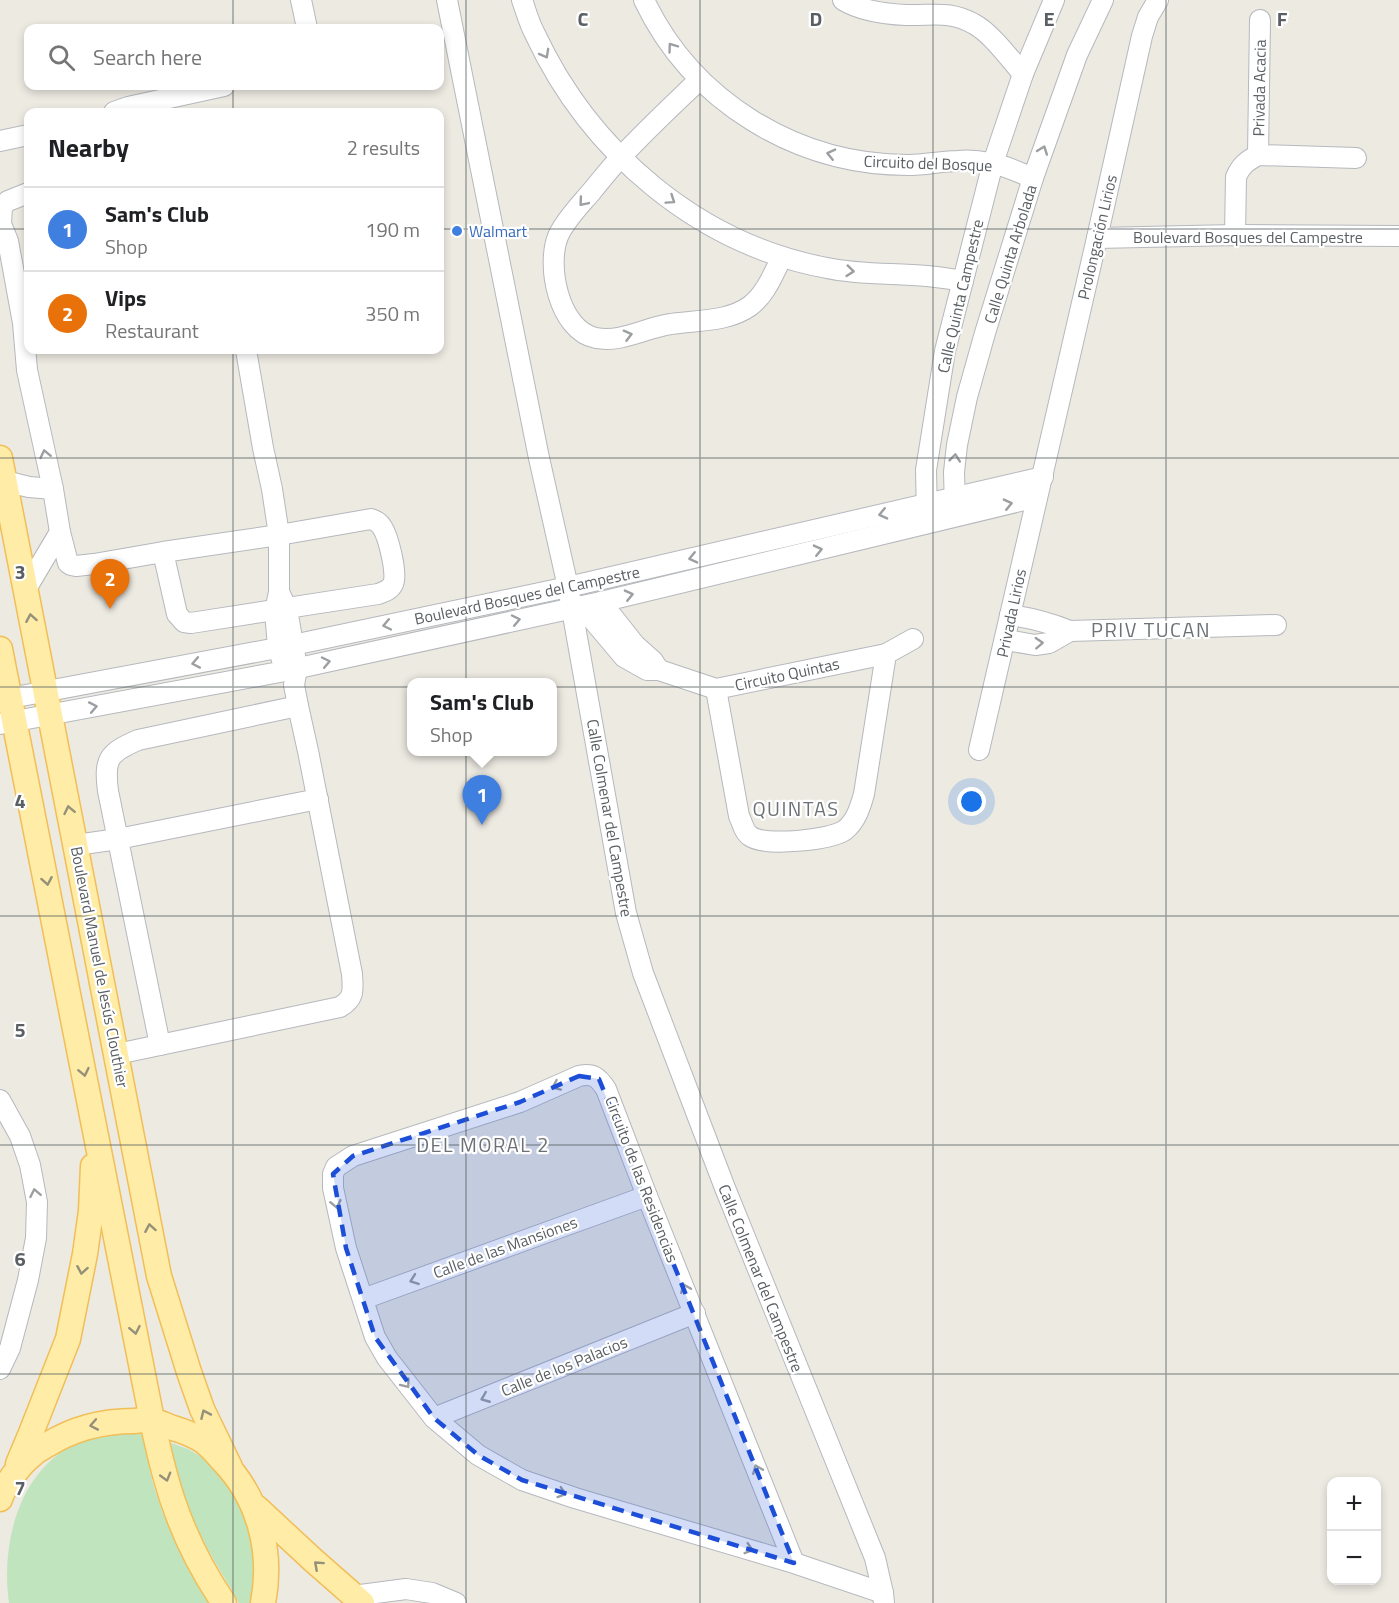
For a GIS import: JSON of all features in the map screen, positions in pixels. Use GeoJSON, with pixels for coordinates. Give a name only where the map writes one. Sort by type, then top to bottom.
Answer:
{"type":"FeatureCollection","features":[{"type":"Feature","properties":{"kind":"main road","name":"Boulevard Manuel de Jesús Clouthier"},"geometry":{"type":"LineString","coordinates":[[2,470],[159,1276],[202,1409],[230,1467]]}},
{"type":"Feature","properties":{"kind":"main road"},"geometry":{"type":"LineString","coordinates":[[0,649],[6,711],[24,764],[67,993],[165,1476],[178,1513],[204,1570],[224,1603]]}},
{"type":"Feature","properties":{"kind":"main road"},"geometry":{"type":"LineString","coordinates":[[0,742],[24,764]]}},
{"type":"Feature","properties":{"kind":"main road"},"geometry":{"type":"LineString","coordinates":[[3,1492],[31,1433],[68,1339],[81,1277],[91,1210],[95,1128]]}},
{"type":"Feature","properties":{"kind":"main road"},"geometry":{"type":"LineString","coordinates":[[3,1492],[31,1455],[56,1439],[84,1426],[115,1421],[152,1420],[185,1431],[201,1440],[230,1467],[253,1504],[265,1547],[266,1571],[263,1603]]}},
{"type":"Feature","properties":{"kind":"main road"},"geometry":{"type":"LineString","coordinates":[[253,1504],[358,1600]]}},
{"type":"Feature","properties":{"kind":"street"},"geometry":{"type":"LineString","coordinates":[[301,0],[306,24]]}},
{"type":"Feature","properties":{"kind":"street","name":"Calle Colmenar del Campestre"},"geometry":{"type":"LineString","coordinates":[[447,0],[539,458],[568,587],[576,607],[626,913],[643,973],[725,1188],[875,1558],[884,1598]]}},
{"type":"Feature","properties":{"kind":"street"},"geometry":{"type":"LineString","coordinates":[[522,0],[534,34],[562,85],[590,122],[621,157],[662,194],[701,221],[740,242],[782,257],[827,269],[927,276],[963,281]]}},
{"type":"Feature","properties":{"kind":"street","name":"Circuito del Bosque"},"geometry":{"type":"LineString","coordinates":[[644,0],[673,49],[699,80],[726,103],[768,131],[815,150],[862,161],[908,165],[959,160],[993,163],[1034,178]]}},
{"type":"Feature","properties":{"kind":"street"},"geometry":{"type":"LineString","coordinates":[[843,0],[880,13],[907,15],[938,13],[960,17],[977,26],[998,45],[1023,74]]}},
{"type":"Feature","properties":{"kind":"street","name":"Calle Quinta Campestre"},"geometry":{"type":"LineString","coordinates":[[927,514],[926,470],[945,351],[993,163],[1023,74],[1054,0]]}},
{"type":"Feature","properties":{"kind":"street","name":"Calle Quinta Arbolada"},"geometry":{"type":"LineString","coordinates":[[955,507],[954,472],[957,445],[967,397],[985,333],[1034,178],[1077,55],[1103,0]]}},
{"type":"Feature","properties":{"kind":"street","name":"Prolongación Lirios"},"geometry":{"type":"LineString","coordinates":[[1043,477],[1142,36],[1148,17],[1158,0]]}},
{"type":"Feature","properties":{"kind":"street","name":"Privada Acacia"},"geometry":{"type":"LineString","coordinates":[[1258,155],[1260,20]]}},
{"type":"Feature","properties":{"kind":"street"},"geometry":{"type":"LineString","coordinates":[[699,80],[621,157],[559,234],[553,252],[554,274],[560,303],[572,322],[595,338],[614,339],[669,324],[737,314],[763,294],[782,257]]}},
{"type":"Feature","properties":{"kind":"street"},"geometry":{"type":"LineString","coordinates":[[125,108],[206,90]]}},
{"type":"Feature","properties":{"kind":"street"},"geometry":{"type":"LineString","coordinates":[[0,141],[24,136]]}},
{"type":"Feature","properties":{"kind":"street","name":"Privada Acacia"},"geometry":{"type":"LineString","coordinates":[[1235,235],[1236,177],[1245,162],[1258,155],[1356,158]]}},
{"type":"Feature","properties":{"kind":"street"},"geometry":{"type":"LineString","coordinates":[[24,195],[2,206],[1,224],[8,284],[24,323]]}},
{"type":"Feature","properties":{"kind":"street","name":"Boulevard Bosques del Campestre"},"geometry":{"type":"LineString","coordinates":[[1097,238],[1235,235],[1399,236]]}},
{"type":"Feature","properties":{"kind":"street"},"geometry":{"type":"LineString","coordinates":[[26,354],[27,370],[60,532],[66,559],[71,565],[94,564],[163,552],[279,535],[371,519],[378,521],[383,528],[395,570],[395,580],[386,591],[378,594],[280,604],[191,623],[184,622],[177,614],[163,552]]}},
{"type":"Feature","properties":{"kind":"street"},"geometry":{"type":"LineString","coordinates":[[117,1054],[340,1007],[352,996],[352,974],[286,646],[280,604],[279,535],[247,354]]}},
{"type":"Feature","properties":{"kind":"street"},"geometry":{"type":"LineString","coordinates":[[2,470],[29,488],[53,489]]}},
{"type":"Feature","properties":{"kind":"street","name":"Boulevard Bosques del Campestre"},"geometry":{"type":"LineString","coordinates":[[6,711],[49,716],[292,675],[601,602],[955,507],[1043,477]]}},
{"type":"Feature","properties":{"kind":"street","name":"Privada Lirios"},"geometry":{"type":"LineString","coordinates":[[979,750],[1043,477]]}},
{"type":"Feature","properties":{"kind":"street","name":"Boulevard Bosques del Campestre"},"geometry":{"type":"LineString","coordinates":[[955,507],[1037,497]]}},
{"type":"Feature","properties":{"kind":"street","name":"Boulevard Bosques del Campestre"},"geometry":{"type":"LineString","coordinates":[[6,711],[45,692],[286,646],[927,514]]}},
{"type":"Feature","properties":{"kind":"street"},"geometry":{"type":"LineString","coordinates":[[26,589],[60,532]]}},
{"type":"Feature","properties":{"kind":"street","name":"Circuito Quintas"},"geometry":{"type":"LineString","coordinates":[[601,602],[635,645],[653,661],[659,670]]}},
{"type":"Feature","properties":{"kind":"street","name":"Circuito Quintas"},"geometry":{"type":"LineString","coordinates":[[576,607],[624,657],[647,670],[659,670],[716,689],[886,654],[913,639]]}},
{"type":"Feature","properties":{"kind":"street"},"geometry":{"type":"LineString","coordinates":[[1010,615],[1051,623],[1070,632]]}},
{"type":"Feature","properties":{"kind":"street"},"geometry":{"type":"LineString","coordinates":[[1006,640],[1035,645],[1049,643],[1070,632],[1276,625]]}},
{"type":"Feature","properties":{"kind":"street"},"geometry":{"type":"LineString","coordinates":[[716,689],[739,816],[749,836],[776,842],[838,834],[854,821],[864,794],[886,654]]}},
{"type":"Feature","properties":{"kind":"street"},"geometry":{"type":"LineString","coordinates":[[160,1045],[118,839],[106,772],[108,759],[119,748],[138,740],[298,706]]}},
{"type":"Feature","properties":{"kind":"street"},"geometry":{"type":"LineString","coordinates":[[76,846],[318,799]]}},
{"type":"Feature","properties":{"kind":"street","name":"Circuito de las Residencias"},"geometry":{"type":"LineString","coordinates":[[794,1563],[606,1089],[599,1079],[594,1075],[579,1076],[520,1102],[353,1156],[336,1167],[333,1174],[333,1188],[346,1248],[375,1337],[393,1366],[434,1418],[478,1455],[522,1480],[794,1563],[884,1598]]}},
{"type":"Feature","properties":{"kind":"street"},"geometry":{"type":"LineString","coordinates":[[0,1100],[6,1125],[20,1136],[30,1166],[37,1202],[36,1238],[28,1280],[10,1348],[0,1369]]}},
{"type":"Feature","properties":{"kind":"street","name":"Calle de las Mansiones"},"geometry":{"type":"LineString","coordinates":[[363,1299],[647,1196]]}},
{"type":"Feature","properties":{"kind":"street","name":"Calle de los Palacios"},"geometry":{"type":"LineString","coordinates":[[434,1418],[695,1313]]}},
{"type":"Feature","properties":{"kind":"street"},"geometry":{"type":"LineString","coordinates":[[358,1600],[406,1589],[423,1597],[432,1593],[456,1603]]}},
{"type":"Feature","properties":{"kind":"highlighted area"},"geometry":{"type":"Polygon","coordinates":[[[579,1076],[599,1079],[794,1563],[522,1480],[478,1455],[434,1418],[375,1337],[346,1248],[333,1174],[353,1156],[520,1102],[579,1076]]]}},
{"type":"Feature","properties":{"kind":"green space"},"geometry":{"type":"Polygon","coordinates":[[[120,1432],[144,1434],[151,1476],[168,1526],[183,1558],[210,1603],[9,1603],[8,1554],[12,1530],[30,1486],[44,1467],[62,1451],[84,1440],[120,1432]]]}},
{"type":"Feature","properties":{"kind":"green space"},"geometry":{"type":"Polygon","coordinates":[[[171,1443],[202,1457],[228,1481],[253,1526],[255,1581],[250,1603],[239,1603],[201,1535],[182,1489],[171,1443]]]}},
{"type":"Feature","properties":{"kind":"place","name":"Walmart"},"geometry":{"type":"Point","coordinates":[457,231]}},
{"type":"Feature","properties":{"kind":"place","name":"Vips"},"geometry":{"type":"Point","coordinates":[110,609]}},
{"type":"Feature","properties":{"kind":"place","name":"Sam's Club"},"geometry":{"type":"Point","coordinates":[482,825]}},
{"type":"Feature","properties":{"kind":"district","name":"PRIV TUCAN"},"geometry":{"type":"Point","coordinates":[1151,629]}},
{"type":"Feature","properties":{"kind":"district","name":"QUINTAS"},"geometry":{"type":"Point","coordinates":[796,808]}},
{"type":"Feature","properties":{"kind":"district","name":"DEL MORAL 2"},"geometry":{"type":"Point","coordinates":[483,1144]}}]}
